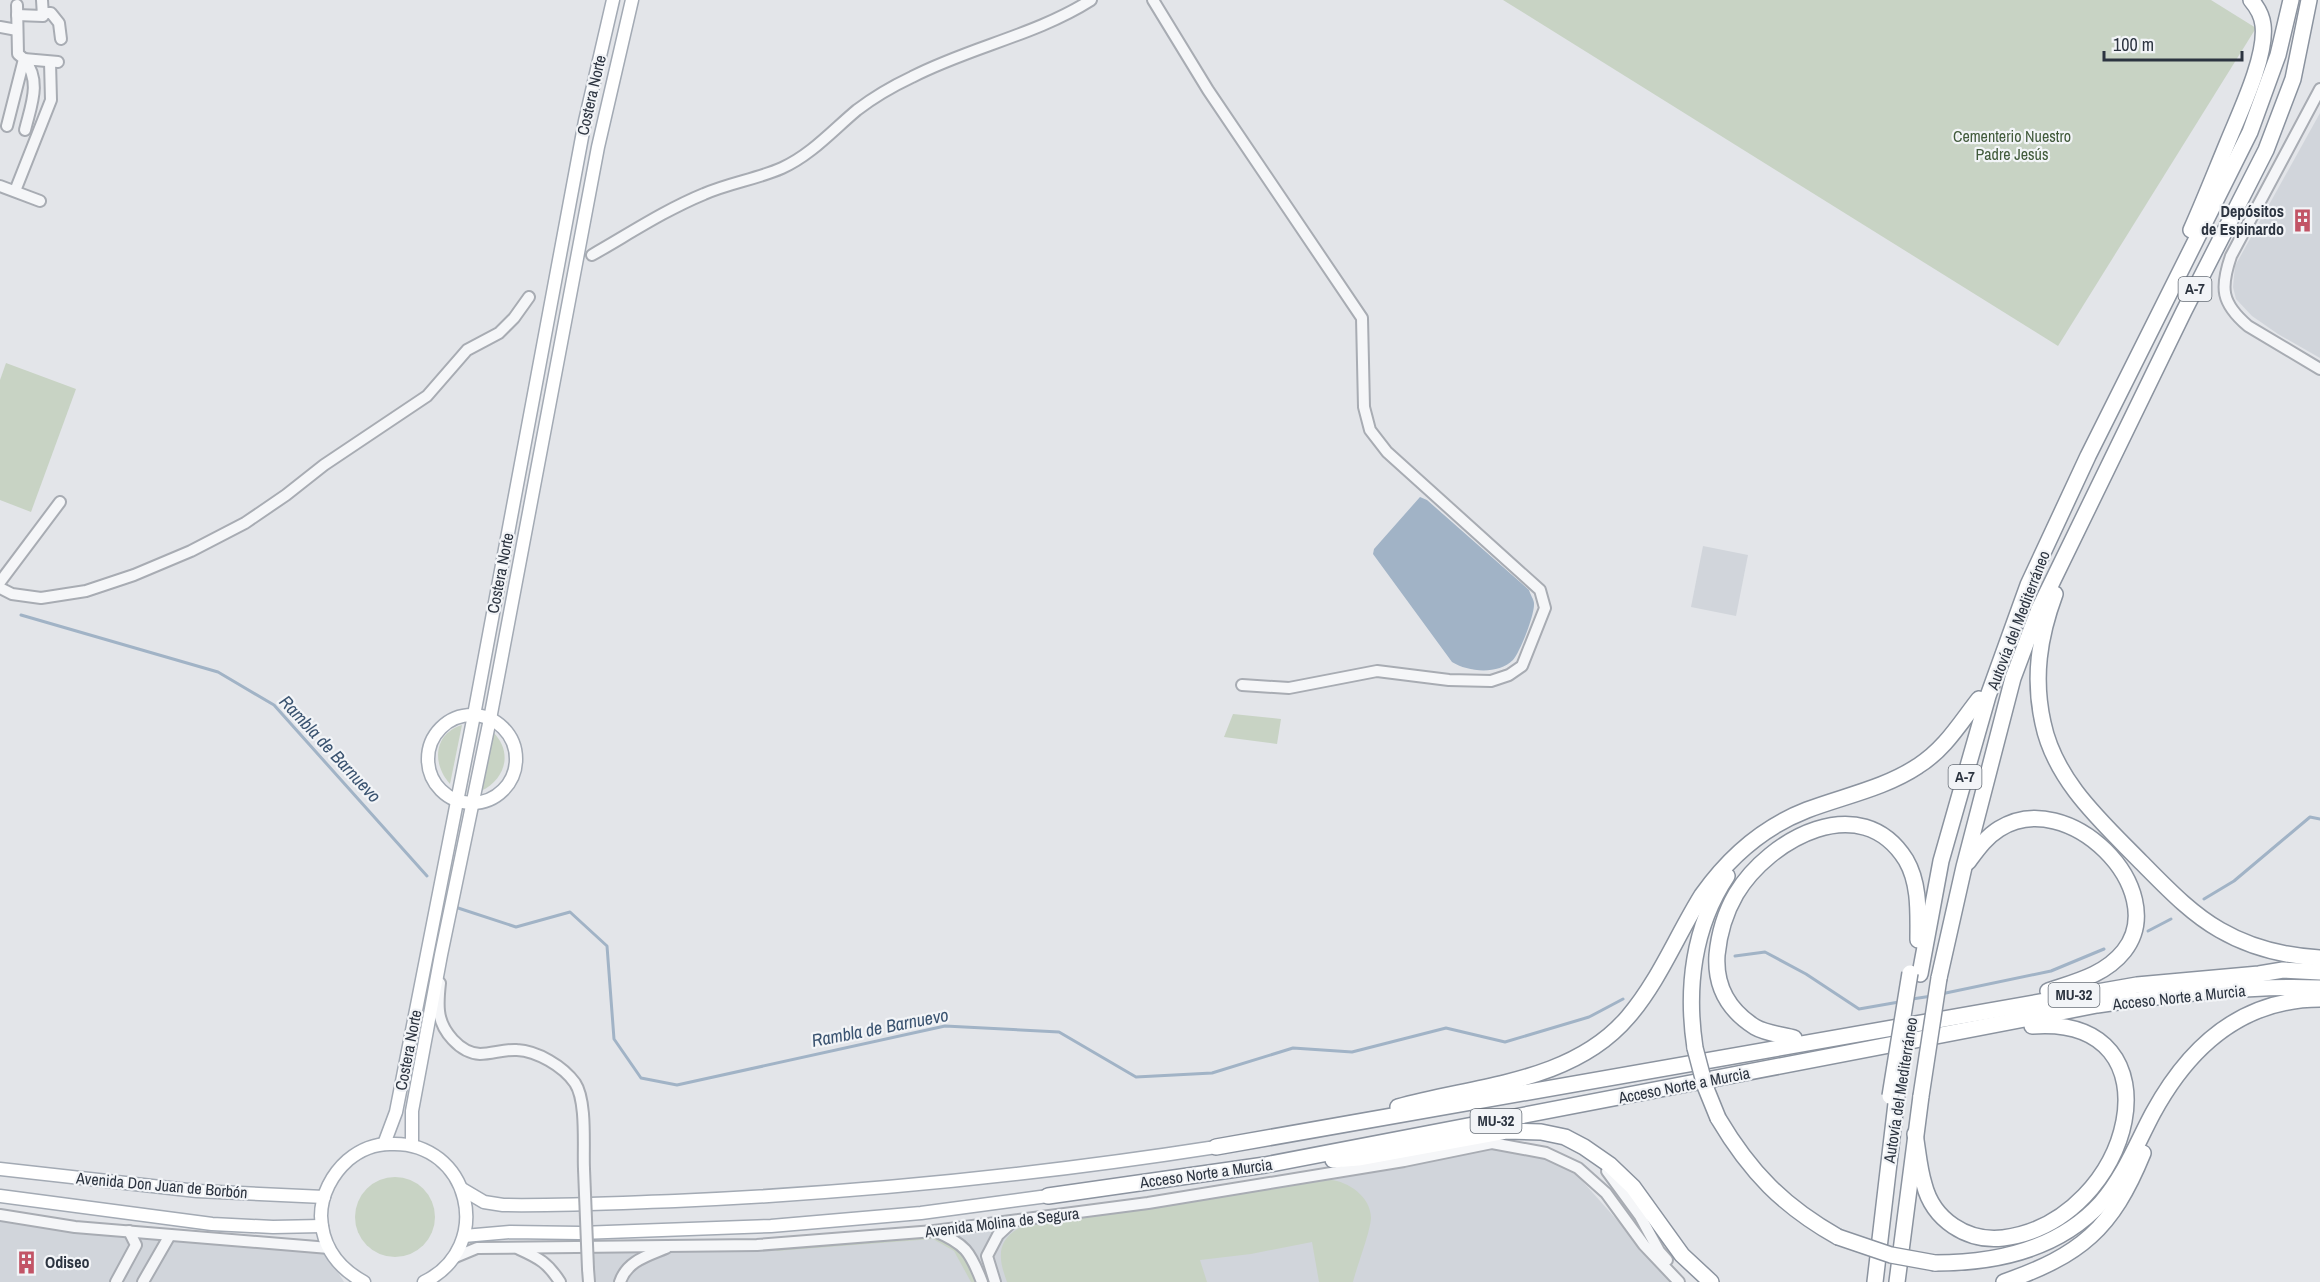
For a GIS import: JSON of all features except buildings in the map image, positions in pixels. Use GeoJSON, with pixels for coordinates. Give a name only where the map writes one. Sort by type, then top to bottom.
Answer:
{"type":"FeatureCollection","features":[{"type":"Feature","properties":{"kind":"highway"},"geometry":{"type":"LineString","coordinates":[[2115,399],[2133,349],[2200,210],[2251,82],[2263,41],[2263,25],[2261,16],[2251,0]]}},
{"type":"Feature","properties":{"kind":"highway","name":"Autovía del Mediterráneo"},"geometry":{"type":"LineString","coordinates":[[1875,1282],[1893,1096],[1915,974],[1941,861],[1988,696],[2028,585],[2115,399],[2250,132],[2274,66],[2291,0]]}},
{"type":"Feature","properties":{"kind":"highway","name":"Autovía del Mediterráneo"},"geometry":{"type":"LineString","coordinates":[[1897,1282],[1915,1134],[1939,978],[1964,867],[2013,678],[2038,609],[2092,496],[2266,150],[2293,79],[2309,0]]}},
{"type":"Feature","properties":{"kind":"highway"},"geometry":{"type":"LineString","coordinates":[[2293,79],[2318,0]]}},
{"type":"Feature","properties":{"kind":"highway"},"geometry":{"type":"LineString","coordinates":[[2092,496],[2054,596],[2039,646],[2037,684],[2040,706],[2043,725],[2056,761],[2068,782],[2089,808],[2156,877],[2199,916],[2219,930],[2255,946],[2290,955],[2320,958]]}},
{"type":"Feature","properties":{"kind":"highway"},"geometry":{"type":"LineString","coordinates":[[1918,940],[1943,821],[1979,699],[2016,603],[2028,585]]}},
{"type":"Feature","properties":{"kind":"highway"},"geometry":{"type":"LineString","coordinates":[[1363,1116],[1528,1077],[1568,1062],[1594,1047],[1619,1026],[1636,1007],[1692,911],[1714,879],[1745,846],[1763,832],[1807,810],[1880,785],[1918,766],[1943,746],[1979,699]]}},
{"type":"Feature","properties":{"kind":"highway"},"geometry":{"type":"LineString","coordinates":[[1964,867],[1984,841],[1999,828],[2031,818],[2059,821],[2081,830],[2095,840],[2118,866],[2131,890],[2134,905],[2134,928],[2126,949],[2117,959],[2096,974],[2048,991]]}},
{"type":"Feature","properties":{"kind":"highway"},"geometry":{"type":"LineString","coordinates":[[1788,819],[1762,838],[1733,867],[1720,886],[1704,920],[1691,990],[1695,1048],[1705,1086],[1718,1118],[1739,1152],[1769,1187],[1805,1217],[1838,1237],[1891,1256],[1935,1263],[1976,1261],[2017,1254],[2054,1239],[2073,1227],[2101,1203],[2123,1172],[2171,1082],[2205,1042],[2246,1015],[2280,1003],[2320,999]]}},
{"type":"Feature","properties":{"kind":"highway"},"geometry":{"type":"LineString","coordinates":[[1794,1038],[1757,1028],[1740,1017],[1727,1002],[1719,985],[1718,954],[1724,919],[1735,895],[1764,859],[1806,833],[1827,826],[1844,824],[1860,826],[1878,832],[1893,844],[1907,861],[1915,884],[1918,907],[1915,974]]}},
{"type":"Feature","properties":{"kind":"highway"},"geometry":{"type":"LineString","coordinates":[[1216,1147],[1363,1116],[2048,991],[2150,976],[2258,968],[2283,970]]}},
{"type":"Feature","properties":{"kind":"highway","name":"Acceso Norte a Murcia"},"geometry":{"type":"LineString","coordinates":[[1216,1147],[2137,985],[2283,970],[2320,972]]}},
{"type":"Feature","properties":{"kind":"highway","name":"Acceso Norte a Murcia"},"geometry":{"type":"LineString","coordinates":[[1048,1196],[1265,1165],[2097,1005],[2239,990],[2320,988]]}},
{"type":"Feature","properties":{"kind":"highway"},"geometry":{"type":"LineString","coordinates":[[1915,1134],[1923,1183],[1937,1211],[1944,1219],[1963,1232],[1973,1236],[1998,1238],[2011,1237],[2042,1227],[2069,1211],[2099,1181],[2120,1138],[2126,1099],[2122,1075],[2112,1054],[2092,1036],[2067,1026],[2050,1025],[1966,1037],[1943,1036]]}},
{"type":"Feature","properties":{"kind":"highway"},"geometry":{"type":"LineString","coordinates":[[2004,1282],[2039,1269],[2063,1256],[2078,1247],[2106,1221],[2132,1179],[2171,1082]]}},
{"type":"Feature","properties":{"kind":"highway"},"geometry":{"type":"LineString","coordinates":[[1867,1282],[1873,1214],[1893,1096]]}},
{"type":"Feature","properties":{"kind":"highway"},"geometry":{"type":"LineString","coordinates":[[1265,1165],[1358,1158],[1506,1131],[1541,1132],[1565,1137],[1610,1165],[1633,1187],[1682,1255],[1711,1282]]}},
{"type":"Feature","properties":{"kind":"main road","name":"Costera Norte"},"geometry":{"type":"LineString","coordinates":[[384,1144],[396,1112],[474,715],[585,121],[613,0]]}},
{"type":"Feature","properties":{"kind":"main road","name":"Costera Norte"},"geometry":{"type":"LineString","coordinates":[[412,1145],[412,1111],[441,955],[490,719],[598,147],[632,0]]}},
{"type":"Feature","properties":{"kind":"main road"},"geometry":{"type":"LineString","coordinates":[[474,715],[490,719],[502,727],[511,739],[515,753],[515,767],[509,781],[500,792],[487,800],[473,802],[457,800],[444,792],[434,780],[428,766],[429,750],[434,736],[445,724],[458,717],[474,715]]}},
{"type":"Feature","properties":{"kind":"main road"},"geometry":{"type":"LineString","coordinates":[[358,1281],[343,1268],[329,1248],[322,1226],[324,1197],[332,1179],[343,1165],[358,1153],[384,1144],[412,1145],[429,1152],[443,1162],[462,1189],[467,1212],[464,1236],[453,1258],[442,1270],[424,1282]]}},
{"type":"Feature","properties":{"kind":"main road"},"geometry":{"type":"LineString","coordinates":[[462,1189],[484,1202],[503,1205],[736,1198],[853,1191],[1054,1170],[1216,1147]]}},
{"type":"Feature","properties":{"kind":"main road","name":"Avenida Don Juan de Borbón"},"geometry":{"type":"LineString","coordinates":[[0,1169],[197,1191],[324,1197]]}},
{"type":"Feature","properties":{"kind":"main road","name":"Avenida Don Juan de Borbón"},"geometry":{"type":"LineString","coordinates":[[0,1196],[212,1224],[273,1227],[322,1226]]}},
{"type":"Feature","properties":{"kind":"main road","name":"Avenida Molina de Segura"},"geometry":{"type":"LineString","coordinates":[[464,1236],[494,1233],[580,1233],[771,1226],[921,1213],[1048,1196]]}},
{"type":"Feature","properties":{"kind":"street"},"geometry":{"type":"LineString","coordinates":[[25,130],[34,89],[33,70],[18,54],[17,10],[44,16],[42,0]]}},
{"type":"Feature","properties":{"kind":"street"},"geometry":{"type":"LineString","coordinates":[[592,255],[702,194],[730,183],[781,169],[821,142],[858,109],[911,77],[1070,14],[1092,0]]}},
{"type":"Feature","properties":{"kind":"street"},"geometry":{"type":"LineString","coordinates":[[1153,0],[1208,90],[1362,318],[1364,407],[1370,430],[1387,452],[1540,590],[1545,608],[1522,666],[1509,675],[1491,681],[1449,680],[1377,671],[1289,688],[1242,685]]}},
{"type":"Feature","properties":{"kind":"street"},"geometry":{"type":"LineString","coordinates":[[43,13],[51,14],[59,23],[61,39]]}},
{"type":"Feature","properties":{"kind":"street"},"geometry":{"type":"LineString","coordinates":[[0,27],[17,30]]}},
{"type":"Feature","properties":{"kind":"street"},"geometry":{"type":"LineString","coordinates":[[15,191],[51,100],[54,62],[24,59]]}},
{"type":"Feature","properties":{"kind":"street"},"geometry":{"type":"LineString","coordinates":[[24,59],[2,126],[37,134]]}},
{"type":"Feature","properties":{"kind":"street"},"geometry":{"type":"LineString","coordinates":[[2320,89],[2231,256],[2224,281],[2227,301],[2239,318],[2320,369]]}},
{"type":"Feature","properties":{"kind":"street"},"geometry":{"type":"LineString","coordinates":[[0,186],[40,201]]}},
{"type":"Feature","properties":{"kind":"street"},"geometry":{"type":"LineString","coordinates":[[0,588],[12,594],[41,598],[86,591],[172,559],[244,523],[286,495],[324,465],[427,396],[467,350],[499,333],[514,318],[529,297]]}},
{"type":"Feature","properties":{"kind":"street"},"geometry":{"type":"LineString","coordinates":[[0,582],[60,502]]}},
{"type":"Feature","properties":{"kind":"street"},"geometry":{"type":"LineString","coordinates":[[441,955],[439,1013],[454,1042],[478,1054],[515,1050],[532,1052],[563,1070],[576,1084],[581,1099],[589,1282]]}},
{"type":"Feature","properties":{"kind":"street","name":"Avenida Molina de Segura"},"geometry":{"type":"LineString","coordinates":[[453,1258],[477,1248],[757,1245],[934,1231],[1148,1203],[1404,1161],[1492,1143],[1546,1153],[1578,1168],[1606,1193],[1644,1245],[1679,1282]]}},
{"type":"Feature","properties":{"kind":"street"},"geometry":{"type":"LineString","coordinates":[[1584,1147],[1616,1181],[1640,1216],[1659,1251],[1685,1282]]}},
{"type":"Feature","properties":{"kind":"street"},"geometry":{"type":"LineString","coordinates":[[0,1215],[75,1227],[329,1248]]}},
{"type":"Feature","properties":{"kind":"street"},"geometry":{"type":"LineString","coordinates":[[995,1282],[987,1256],[998,1235],[1013,1221]]}},
{"type":"Feature","properties":{"kind":"street"},"geometry":{"type":"LineString","coordinates":[[934,1231],[956,1240],[973,1257],[982,1282]]}},
{"type":"Feature","properties":{"kind":"street"},"geometry":{"type":"LineString","coordinates":[[116,1282],[136,1245],[129,1232]]}},
{"type":"Feature","properties":{"kind":"street"},"geometry":{"type":"LineString","coordinates":[[143,1282],[170,1235]]}},
{"type":"Feature","properties":{"kind":"street"},"geometry":{"type":"LineString","coordinates":[[620,1282],[623,1274],[638,1259],[669,1246]]}},
{"type":"Feature","properties":{"kind":"street"},"geometry":{"type":"LineString","coordinates":[[516,1248],[537,1257],[550,1267],[560,1282]]}},
{"type":"Feature","properties":{"kind":"shaded area"},"geometry":{"type":"Polygon","coordinates":[[[2320,113],[2320,358],[2252,316],[2236,299],[2233,287],[2235,266],[2320,113]]]}},
{"type":"Feature","properties":{"kind":"shaded area"},"geometry":{"type":"Polygon","coordinates":[[[1703,546],[1748,555],[1736,616],[1691,607],[1703,546]]]}},
{"type":"Feature","properties":{"kind":"shaded area"},"geometry":{"type":"Polygon","coordinates":[[[1489,1140],[1569,1166],[1672,1282],[587,1282],[587,1247],[665,1247],[973,1224],[1244,1185],[1489,1140]]]}},
{"type":"Feature","properties":{"kind":"shaded area"},"geometry":{"type":"Polygon","coordinates":[[[0,1211],[124,1226],[310,1240],[333,1264],[344,1282],[0,1282],[0,1211]]]}},
{"type":"Feature","properties":{"kind":"green space","name":"Cementerio Nuestro Padre Jesús"},"geometry":{"type":"Polygon","coordinates":[[[1503,0],[2211,0],[2256,28],[2058,346],[1503,0]]]}},
{"type":"Feature","properties":{"kind":"green space"},"geometry":{"type":"Polygon","coordinates":[[[6,363],[76,389],[31,512],[0,500],[0,380],[6,363]]]}},
{"type":"Feature","properties":{"kind":"green space"},"geometry":{"type":"Polygon","coordinates":[[[1233,714],[1281,719],[1277,744],[1224,737],[1233,714]]]}},
{"type":"Feature","properties":{"kind":"green space"},"geometry":{"type":"Polygon","coordinates":[[[462,725],[450,784],[440,768],[438,750],[445,735],[462,725]]]}},
{"type":"Feature","properties":{"kind":"green space"},"geometry":{"type":"Polygon","coordinates":[[[493,732],[503,748],[504,764],[496,780],[481,791],[493,732]]]}},
{"type":"Feature","properties":{"kind":"green space"},"geometry":{"type":"Polygon","coordinates":[[[395,1177],[410,1180],[423,1189],[432,1202],[435,1217],[432,1232],[423,1245],[410,1254],[395,1257],[380,1254],[367,1245],[358,1232],[355,1217],[358,1202],[367,1189],[380,1180],[395,1177]]]}},
{"type":"Feature","properties":{"kind":"green space"},"geometry":{"type":"Polygon","coordinates":[[[1330,1180],[1351,1187],[1363,1197],[1370,1210],[1368,1232],[1353,1282],[1319,1282],[1312,1242],[1251,1254],[1200,1260],[1207,1282],[1007,1282],[1004,1273],[1001,1257],[1003,1244],[1013,1232],[1021,1227],[1330,1180]]]}},
{"type":"Feature","properties":{"kind":"green space"},"geometry":{"type":"Polygon","coordinates":[[[932,1236],[950,1243],[964,1255],[978,1282],[971,1282],[954,1251],[933,1239],[776,1251],[780,1247],[932,1236]]]}},
{"type":"Feature","properties":{"kind":"water"},"geometry":{"type":"Polygon","coordinates":[[[1420,497],[1427,500],[1529,590],[1534,603],[1532,615],[1519,649],[1507,665],[1491,670],[1474,670],[1452,662],[1373,554],[1374,549],[1420,497]]]}},
{"type":"Feature","properties":{"kind":"waterway","name":"Rambla de Barnuevo"},"geometry":{"type":"LineString","coordinates":[[21,615],[218,672],[274,705],[427,876]]}},
{"type":"Feature","properties":{"kind":"waterway"},"geometry":{"type":"LineString","coordinates":[[2204,899],[2234,881],[2310,817],[2320,819]]}},
{"type":"Feature","properties":{"kind":"waterway","name":"Rambla de Barnuevo"},"geometry":{"type":"LineString","coordinates":[[455,907],[516,927],[570,912],[607,946],[614,1039],[641,1078],[677,1085],[945,1026],[1059,1032],[1136,1077],[1212,1073],[1293,1048],[1352,1052],[1446,1028],[1505,1042],[1589,1017],[1623,999]]}},
{"type":"Feature","properties":{"kind":"waterway"},"geometry":{"type":"LineString","coordinates":[[2148,931],[2171,919]]}},
{"type":"Feature","properties":{"kind":"waterway"},"geometry":{"type":"LineString","coordinates":[[1941,994],[2051,971],[2104,949]]}},
{"type":"Feature","properties":{"kind":"waterway"},"geometry":{"type":"LineString","coordinates":[[1735,956],[1765,952],[1806,974],[1859,1009],[1899,1002]]}},
{"type":"Feature","properties":{"kind":"waterway"},"geometry":{"type":"LineString","coordinates":[[1912,999],[1932,996]]}},
{"type":"Feature","properties":{"kind":"place","name":"Depósitos de Espinardo"},"geometry":{"type":"Point","coordinates":[2302,220]}},
{"type":"Feature","properties":{"kind":"place","name":"Odiseo"},"geometry":{"type":"Point","coordinates":[27,1262]}}]}
